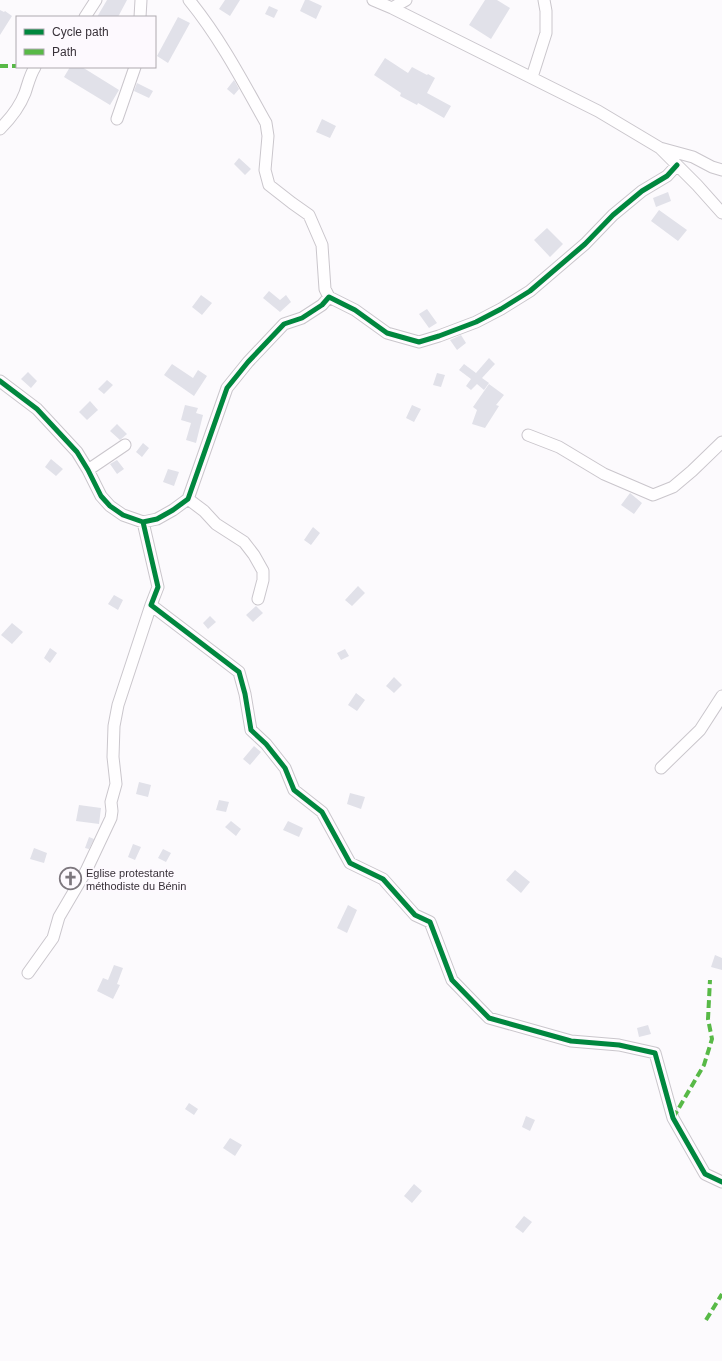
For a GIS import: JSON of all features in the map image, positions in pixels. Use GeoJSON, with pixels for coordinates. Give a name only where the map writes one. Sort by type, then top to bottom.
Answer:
{"type":"FeatureCollection","features":[{"type":"Feature","properties":{"kind":"street"},"geometry":{"type":"LineString","coordinates":[[86,16],[96,0]]}},
{"type":"Feature","properties":{"kind":"street"},"geometry":{"type":"LineString","coordinates":[[140,16],[141,0]]}},
{"type":"Feature","properties":{"kind":"street"},"geometry":{"type":"LineString","coordinates":[[189,0],[223,46],[266,123],[268,136],[265,170],[269,185],[309,215],[322,245],[325,289],[329,297],[355,310],[387,333],[419,342],[439,336],[482,319],[501,309],[530,291],[585,244],[613,215],[642,191],[667,176],[677,165]]}},
{"type":"Feature","properties":{"kind":"street"},"geometry":{"type":"LineString","coordinates":[[373,0],[532,77],[598,111],[660,148],[722,213]]}},
{"type":"Feature","properties":{"kind":"street"},"geometry":{"type":"LineString","coordinates":[[392,8],[406,0]]}},
{"type":"Feature","properties":{"kind":"street"},"geometry":{"type":"LineString","coordinates":[[532,77],[546,33],[546,10],[544,0]]}},
{"type":"Feature","properties":{"kind":"street"},"geometry":{"type":"LineString","coordinates":[[0,129],[10,118],[24,94],[34,68]]}},
{"type":"Feature","properties":{"kind":"street"},"geometry":{"type":"LineString","coordinates":[[117,120],[135,68]]}},
{"type":"Feature","properties":{"kind":"street"},"geometry":{"type":"LineString","coordinates":[[660,148],[693,157],[712,167],[722,170]]}},
{"type":"Feature","properties":{"kind":"street"},"geometry":{"type":"LineString","coordinates":[[0,381],[37,409],[77,452],[101,496],[110,506],[124,515],[143,522],[157,519],[188,499],[227,388],[248,362],[284,324],[302,318],[322,305],[329,297]]}},
{"type":"Feature","properties":{"kind":"street"},"geometry":{"type":"LineString","coordinates":[[528,435],[559,447],[604,474],[653,494],[673,488],[722,442]]}},
{"type":"Feature","properties":{"kind":"street"},"geometry":{"type":"LineString","coordinates":[[88,470],[125,445]]}},
{"type":"Feature","properties":{"kind":"street"},"geometry":{"type":"LineString","coordinates":[[188,499],[204,511],[216,524],[244,542],[254,555],[263,571],[263,580],[258,599]]}},
{"type":"Feature","properties":{"kind":"street"},"geometry":{"type":"LineString","coordinates":[[28,973],[53,938],[59,917],[86,871],[112,811],[111,802],[116,784],[113,757],[114,726],[118,705],[158,587],[143,522]]}},
{"type":"Feature","properties":{"kind":"street"},"geometry":{"type":"LineString","coordinates":[[151,605],[239,672],[245,694],[251,730],[266,744],[285,768],[294,790],[322,812],[350,863],[383,879],[414,914],[430,922],[452,980],[489,1018],[571,1041],[619,1045],[655,1053],[674,1118],[704,1174],[722,1182]]}},
{"type":"Feature","properties":{"kind":"street"},"geometry":{"type":"LineString","coordinates":[[661,768],[700,730],[722,696]]}},
{"type":"Feature","properties":{"kind":"building"},"geometry":{"type":"Polygon","coordinates":[[[107,0],[127,0],[119,16],[98,16],[107,0]]]}},
{"type":"Feature","properties":{"kind":"building"},"geometry":{"type":"Polygon","coordinates":[[[225,0],[240,0],[230,16],[219,9],[225,0]]]}},
{"type":"Feature","properties":{"kind":"building"},"geometry":{"type":"Polygon","coordinates":[[[305,0],[309,0],[322,6],[316,19],[300,11],[305,0]]]}},
{"type":"Feature","properties":{"kind":"building"},"geometry":{"type":"Polygon","coordinates":[[[485,0],[497,0],[510,8],[491,39],[469,25],[485,0]]]}},
{"type":"Feature","properties":{"kind":"building"},"geometry":{"type":"Polygon","coordinates":[[[269,6],[278,10],[274,18],[265,14],[269,6]]]}},
{"type":"Feature","properties":{"kind":"building"},"geometry":{"type":"Polygon","coordinates":[[[0,10],[5,11],[12,16],[0,35],[0,10]]]}},
{"type":"Feature","properties":{"kind":"building"},"geometry":{"type":"Polygon","coordinates":[[[178,17],[190,23],[168,63],[157,56],[178,17]]]}},
{"type":"Feature","properties":{"kind":"building"},"geometry":{"type":"Polygon","coordinates":[[[385,58],[408,73],[412,67],[435,78],[427,93],[451,106],[444,118],[418,103],[417,105],[400,96],[401,93],[374,75],[385,58]]]}},
{"type":"Feature","properties":{"kind":"building"},"geometry":{"type":"Polygon","coordinates":[[[69,68],[84,68],[119,90],[110,105],[64,77],[69,68]]]}},
{"type":"Feature","properties":{"kind":"building"},"geometry":{"type":"Polygon","coordinates":[[[234,80],[239,89],[234,95],[227,89],[234,80]]]}},
{"type":"Feature","properties":{"kind":"building"},"geometry":{"type":"Polygon","coordinates":[[[137,83],[153,91],[149,98],[134,91],[137,83]]]}},
{"type":"Feature","properties":{"kind":"building"},"geometry":{"type":"Polygon","coordinates":[[[322,119],[336,126],[330,138],[316,132],[322,119]]]}},
{"type":"Feature","properties":{"kind":"building"},"geometry":{"type":"Polygon","coordinates":[[[239,158],[251,169],[245,175],[234,164],[239,158]]]}},
{"type":"Feature","properties":{"kind":"building"},"geometry":{"type":"Polygon","coordinates":[[[668,192],[671,201],[656,207],[653,198],[668,192]]]}},
{"type":"Feature","properties":{"kind":"building"},"geometry":{"type":"Polygon","coordinates":[[[659,210],[687,230],[678,241],[651,221],[659,210]]]}},
{"type":"Feature","properties":{"kind":"building"},"geometry":{"type":"Polygon","coordinates":[[[547,228],[563,244],[550,257],[534,240],[547,228]]]}},
{"type":"Feature","properties":{"kind":"building"},"geometry":{"type":"Polygon","coordinates":[[[269,291],[280,300],[286,295],[291,302],[280,312],[263,298],[269,291]]]}},
{"type":"Feature","properties":{"kind":"building"},"geometry":{"type":"Polygon","coordinates":[[[201,295],[212,303],[202,315],[192,307],[201,295]]]}},
{"type":"Feature","properties":{"kind":"building"},"geometry":{"type":"Polygon","coordinates":[[[427,309],[437,323],[429,328],[419,314],[427,309]]]}},
{"type":"Feature","properties":{"kind":"building"},"geometry":{"type":"Polygon","coordinates":[[[461,335],[466,343],[457,350],[450,340],[461,335]]]}},
{"type":"Feature","properties":{"kind":"building"},"geometry":{"type":"Polygon","coordinates":[[[489,358],[495,364],[482,378],[489,383],[484,390],[477,384],[471,390],[466,386],[471,379],[459,370],[464,364],[476,373],[489,358]]]}},
{"type":"Feature","properties":{"kind":"building"},"geometry":{"type":"Polygon","coordinates":[[[172,364],[193,378],[198,370],[207,376],[194,396],[164,375],[172,364]]]}},
{"type":"Feature","properties":{"kind":"building"},"geometry":{"type":"Polygon","coordinates":[[[28,372],[37,381],[31,388],[21,379],[28,372]]]}},
{"type":"Feature","properties":{"kind":"building"},"geometry":{"type":"Polygon","coordinates":[[[437,373],[445,375],[441,387],[433,385],[437,373]]]}},
{"type":"Feature","properties":{"kind":"building"},"geometry":{"type":"Polygon","coordinates":[[[107,380],[113,385],[104,394],[98,389],[107,380]]]}},
{"type":"Feature","properties":{"kind":"building"},"geometry":{"type":"Polygon","coordinates":[[[489,384],[504,395],[496,405],[499,406],[485,428],[472,424],[477,410],[473,407],[489,384]]]}},
{"type":"Feature","properties":{"kind":"building"},"geometry":{"type":"Polygon","coordinates":[[[90,401],[98,410],[87,420],[79,412],[90,401]]]}},
{"type":"Feature","properties":{"kind":"building"},"geometry":{"type":"Polygon","coordinates":[[[185,405],[198,408],[196,413],[203,415],[196,443],[186,440],[191,423],[181,420],[185,405]]]}},
{"type":"Feature","properties":{"kind":"building"},"geometry":{"type":"Polygon","coordinates":[[[412,405],[421,409],[414,422],[406,418],[412,405]]]}},
{"type":"Feature","properties":{"kind":"building"},"geometry":{"type":"Polygon","coordinates":[[[117,424],[127,434],[120,440],[110,431],[117,424]]]}},
{"type":"Feature","properties":{"kind":"building"},"geometry":{"type":"Polygon","coordinates":[[[143,443],[149,448],[142,457],[136,452],[143,443]]]}},
{"type":"Feature","properties":{"kind":"building"},"geometry":{"type":"Polygon","coordinates":[[[51,459],[63,469],[56,476],[45,467],[51,459]]]}},
{"type":"Feature","properties":{"kind":"building"},"geometry":{"type":"Polygon","coordinates":[[[117,460],[124,469],[117,474],[110,464],[117,460]]]}},
{"type":"Feature","properties":{"kind":"building"},"geometry":{"type":"Polygon","coordinates":[[[168,469],[179,472],[174,486],[163,482],[168,469]]]}},
{"type":"Feature","properties":{"kind":"building"},"geometry":{"type":"Polygon","coordinates":[[[630,493],[642,503],[634,514],[621,505],[630,493]]]}},
{"type":"Feature","properties":{"kind":"building"},"geometry":{"type":"Polygon","coordinates":[[[313,527],[320,533],[311,545],[304,540],[313,527]]]}},
{"type":"Feature","properties":{"kind":"building"},"geometry":{"type":"Polygon","coordinates":[[[358,586],[365,593],[352,606],[345,600],[358,586]]]}},
{"type":"Feature","properties":{"kind":"building"},"geometry":{"type":"Polygon","coordinates":[[[114,595],[123,600],[118,610],[108,604],[114,595]]]}},
{"type":"Feature","properties":{"kind":"building"},"geometry":{"type":"Polygon","coordinates":[[[256,606],[263,613],[253,622],[246,615],[256,606]]]}},
{"type":"Feature","properties":{"kind":"building"},"geometry":{"type":"Polygon","coordinates":[[[210,616],[216,622],[208,629],[203,623],[210,616]]]}},
{"type":"Feature","properties":{"kind":"building"},"geometry":{"type":"Polygon","coordinates":[[[12,623],[23,632],[12,644],[1,635],[12,623]]]}},
{"type":"Feature","properties":{"kind":"building"},"geometry":{"type":"Polygon","coordinates":[[[50,648],[57,653],[50,663],[44,658],[50,648]]]}},
{"type":"Feature","properties":{"kind":"building"},"geometry":{"type":"Polygon","coordinates":[[[345,649],[349,656],[341,660],[337,653],[345,649]]]}},
{"type":"Feature","properties":{"kind":"building"},"geometry":{"type":"Polygon","coordinates":[[[394,677],[402,685],[394,693],[386,686],[394,677]]]}},
{"type":"Feature","properties":{"kind":"building"},"geometry":{"type":"Polygon","coordinates":[[[356,693],[365,700],[357,711],[348,705],[356,693]]]}},
{"type":"Feature","properties":{"kind":"building"},"geometry":{"type":"Polygon","coordinates":[[[254,746],[261,752],[250,765],[243,759],[254,746]]]}},
{"type":"Feature","properties":{"kind":"building"},"geometry":{"type":"Polygon","coordinates":[[[139,782],[151,785],[148,797],[136,794],[139,782]]]}},
{"type":"Feature","properties":{"kind":"building"},"geometry":{"type":"Polygon","coordinates":[[[350,793],[365,797],[361,809],[347,804],[350,793]]]}},
{"type":"Feature","properties":{"kind":"building"},"geometry":{"type":"Polygon","coordinates":[[[219,800],[229,802],[226,812],[216,810],[219,800]]]}},
{"type":"Feature","properties":{"kind":"building"},"geometry":{"type":"Polygon","coordinates":[[[79,805],[101,808],[99,824],[76,821],[79,805]]]}},
{"type":"Feature","properties":{"kind":"building"},"geometry":{"type":"Polygon","coordinates":[[[231,821],[241,829],[236,836],[225,827],[231,821]]]}},
{"type":"Feature","properties":{"kind":"building"},"geometry":{"type":"Polygon","coordinates":[[[288,821],[303,828],[299,837],[283,830],[288,821]]]}},
{"type":"Feature","properties":{"kind":"building"},"geometry":{"type":"Polygon","coordinates":[[[89,837],[94,839],[89,849],[85,848],[89,837]]]}},
{"type":"Feature","properties":{"kind":"building"},"geometry":{"type":"Polygon","coordinates":[[[133,844],[141,847],[135,860],[128,857],[133,844]]]}},
{"type":"Feature","properties":{"kind":"building"},"geometry":{"type":"Polygon","coordinates":[[[34,848],[47,853],[44,863],[30,859],[34,848]]]}},
{"type":"Feature","properties":{"kind":"building"},"geometry":{"type":"Polygon","coordinates":[[[163,849],[171,853],[166,862],[158,858],[163,849]]]}},
{"type":"Feature","properties":{"kind":"building"},"geometry":{"type":"Polygon","coordinates":[[[515,870],[530,882],[521,893],[506,880],[515,870]]]}},
{"type":"Feature","properties":{"kind":"building"},"geometry":{"type":"Polygon","coordinates":[[[348,905],[357,910],[347,933],[337,928],[348,905]]]}},
{"type":"Feature","properties":{"kind":"building"},"geometry":{"type":"Polygon","coordinates":[[[715,955],[722,958],[722,970],[711,967],[715,955]]]}},
{"type":"Feature","properties":{"kind":"building"},"geometry":{"type":"Polygon","coordinates":[[[114,965],[123,968],[117,984],[120,985],[113,999],[97,991],[103,978],[108,980],[114,965]]]}},
{"type":"Feature","properties":{"kind":"building"},"geometry":{"type":"Polygon","coordinates":[[[648,1025],[651,1034],[639,1037],[637,1028],[648,1025]]]}},
{"type":"Feature","properties":{"kind":"building"},"geometry":{"type":"Polygon","coordinates":[[[189,1103],[198,1109],[194,1115],[185,1109],[189,1103]]]}},
{"type":"Feature","properties":{"kind":"building"},"geometry":{"type":"Polygon","coordinates":[[[526,1116],[535,1120],[530,1131],[522,1127],[526,1116]]]}},
{"type":"Feature","properties":{"kind":"building"},"geometry":{"type":"Polygon","coordinates":[[[230,1138],[242,1145],[235,1156],[223,1148],[230,1138]]]}},
{"type":"Feature","properties":{"kind":"building"},"geometry":{"type":"Polygon","coordinates":[[[414,1184],[422,1191],[412,1203],[404,1196],[414,1184]]]}},
{"type":"Feature","properties":{"kind":"building"},"geometry":{"type":"Polygon","coordinates":[[[524,1216],[532,1222],[523,1233],[515,1227],[524,1216]]]}},
{"type":"Feature","properties":{"kind":"marked path"},"geometry":{"type":"LineString","coordinates":[[0,66],[16,66]]}},
{"type":"Feature","properties":{"kind":"marked path"},"geometry":{"type":"LineString","coordinates":[[673,1118],[704,1065],[712,1039],[708,1019],[710,980]]}},
{"type":"Feature","properties":{"kind":"marked path"},"geometry":{"type":"LineString","coordinates":[[706,1320],[722,1294]]}},
{"type":"Feature","properties":{"kind":"cycle path"},"geometry":{"type":"LineString","coordinates":[[0,381],[37,409],[77,452],[101,496],[110,506],[123,515],[143,522],[157,519],[188,499],[227,388],[248,362],[284,324],[302,318],[322,305],[329,297],[355,310],[387,333],[419,342],[476,322],[530,291],[585,244],[613,215],[642,191],[667,176],[677,165]]}},
{"type":"Feature","properties":{"kind":"cycle path"},"geometry":{"type":"LineString","coordinates":[[143,522],[158,587],[151,605],[239,672],[245,694],[251,730],[266,744],[285,768],[294,790],[322,812],[350,863],[383,879],[415,915],[430,922],[452,980],[489,1018],[571,1041],[619,1045],[655,1053],[673,1118],[705,1174],[722,1182]]}},
{"type":"Feature","properties":{"kind":"place","name":"Eglise protestante méthodiste du Bénin"},"geometry":{"type":"Point","coordinates":[70,879]}}]}
